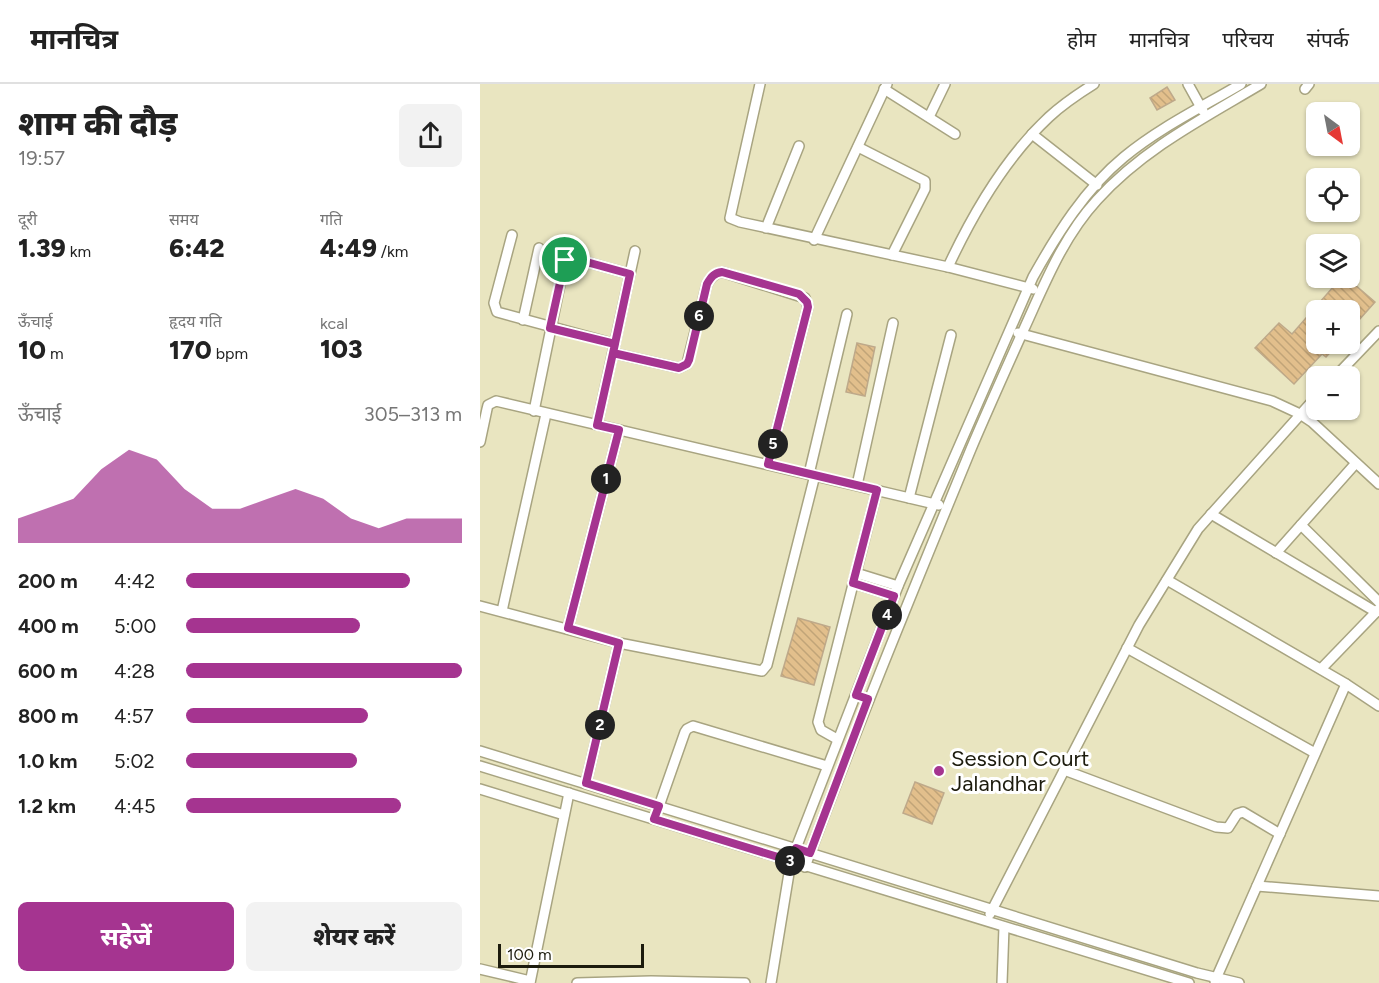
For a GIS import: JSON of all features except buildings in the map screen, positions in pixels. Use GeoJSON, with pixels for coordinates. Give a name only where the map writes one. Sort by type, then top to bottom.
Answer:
{"type":"FeatureCollection","features":[{"type":"Feature","properties":{"kind":"street"},"geometry":{"type":"LineString","coordinates":[[760,84],[730,218],[814,240],[948,267],[1041,291]]}},
{"type":"Feature","properties":{"kind":"street"},"geometry":{"type":"LineString","coordinates":[[929,117],[945,84]]}},
{"type":"Feature","properties":{"kind":"street"},"geometry":{"type":"LineString","coordinates":[[948,267],[978,209],[1013,157],[1051,115],[1094,84]]}},
{"type":"Feature","properties":{"kind":"street"},"geometry":{"type":"LineString","coordinates":[[1188,84],[1206,117]]}},
{"type":"Feature","properties":{"kind":"street"},"geometry":{"type":"LineString","coordinates":[[771,983],[791,861],[837,739],[898,586],[1028,288],[1054,238],[1097,185],[1124,157],[1170,125],[1241,84]]}},
{"type":"Feature","properties":{"kind":"street"},"geometry":{"type":"LineString","coordinates":[[805,867],[868,699],[947,507],[988,409],[1064,243],[1097,200],[1131,166],[1174,136],[1261,84]]}},
{"type":"Feature","properties":{"kind":"street"},"geometry":{"type":"LineString","coordinates":[[814,240],[885,87],[955,134]]}},
{"type":"Feature","properties":{"kind":"street"},"geometry":{"type":"LineString","coordinates":[[1032,134],[1097,185]]}},
{"type":"Feature","properties":{"kind":"street"},"geometry":{"type":"LineString","coordinates":[[766,228],[799,146]]}},
{"type":"Feature","properties":{"kind":"street"},"geometry":{"type":"LineString","coordinates":[[858,147],[925,181],[925,189],[892,255]]}},
{"type":"Feature","properties":{"kind":"street"},"geometry":{"type":"LineString","coordinates":[[512,235],[494,303],[495,309],[501,314],[679,368],[687,364],[707,284],[717,273],[722,272],[804,298],[808,307],[768,464]]}},
{"type":"Feature","properties":{"kind":"street"},"geometry":{"type":"LineString","coordinates":[[523,320],[539,249]]}},
{"type":"Feature","properties":{"kind":"street"},"geometry":{"type":"LineString","coordinates":[[597,425],[635,251]]}},
{"type":"Feature","properties":{"kind":"street"},"geometry":{"type":"LineString","coordinates":[[534,411],[565,260],[572,258],[630,274]]}},
{"type":"Feature","properties":{"kind":"street"},"geometry":{"type":"LineString","coordinates":[[480,606],[619,643],[759,671],[766,668],[847,314]]}},
{"type":"Feature","properties":{"kind":"street"},"geometry":{"type":"LineString","coordinates":[[857,485],[893,323]]}},
{"type":"Feature","properties":{"kind":"street"},"geometry":{"type":"LineString","coordinates":[[1009,331],[1272,401],[1312,422],[1379,484]]}},
{"type":"Feature","properties":{"kind":"street"},"geometry":{"type":"LineString","coordinates":[[1346,366],[1379,331]]}},
{"type":"Feature","properties":{"kind":"street"},"geometry":{"type":"LineString","coordinates":[[909,498],[951,335]]}},
{"type":"Feature","properties":{"kind":"street"},"geometry":{"type":"LineString","coordinates":[[480,442],[487,409],[491,402],[496,401],[947,507]]}},
{"type":"Feature","properties":{"kind":"street"},"geometry":{"type":"LineString","coordinates":[[986,922],[1127,648],[1198,529],[1306,408]]}},
{"type":"Feature","properties":{"kind":"street"},"geometry":{"type":"LineString","coordinates":[[502,611],[546,414]]}},
{"type":"Feature","properties":{"kind":"street"},"geometry":{"type":"LineString","coordinates":[[568,628],[619,430]]}},
{"type":"Feature","properties":{"kind":"street"},"geometry":{"type":"LineString","coordinates":[[1276,553],[1356,463]]}},
{"type":"Feature","properties":{"kind":"street"},"geometry":{"type":"LineString","coordinates":[[837,739],[821,730],[818,722],[877,490]]}},
{"type":"Feature","properties":{"kind":"street"},"geometry":{"type":"LineString","coordinates":[[1211,514],[1377,610],[1321,669]]}},
{"type":"Feature","properties":{"kind":"street"},"geometry":{"type":"LineString","coordinates":[[1301,525],[1379,602]]}},
{"type":"Feature","properties":{"kind":"street"},"geometry":{"type":"LineString","coordinates":[[854,578],[898,586]]}},
{"type":"Feature","properties":{"kind":"street"},"geometry":{"type":"LineString","coordinates":[[854,578],[894,596]]}},
{"type":"Feature","properties":{"kind":"street"},"geometry":{"type":"LineString","coordinates":[[1167,580],[1321,669],[1379,706]]}},
{"type":"Feature","properties":{"kind":"street"},"geometry":{"type":"LineString","coordinates":[[586,783],[619,643]]}},
{"type":"Feature","properties":{"kind":"street"},"geometry":{"type":"LineString","coordinates":[[1127,648],[1315,753]]}},
{"type":"Feature","properties":{"kind":"street"},"geometry":{"type":"LineString","coordinates":[[1215,980],[1346,684]]}},
{"type":"Feature","properties":{"kind":"street"},"geometry":{"type":"LineString","coordinates":[[856,695],[868,699]]}},
{"type":"Feature","properties":{"kind":"street"},"geometry":{"type":"LineString","coordinates":[[654,819],[685,732],[693,726],[827,766]]}},
{"type":"Feature","properties":{"kind":"street"},"geometry":{"type":"LineString","coordinates":[[480,751],[1215,980],[1234,982]]}},
{"type":"Feature","properties":{"kind":"street"},"geometry":{"type":"LineString","coordinates":[[480,766],[1189,983]]}},
{"type":"Feature","properties":{"kind":"street"},"geometry":{"type":"LineString","coordinates":[[1064,770],[1216,827],[1228,828],[1237,814],[1243,812],[1280,834]]}},
{"type":"Feature","properties":{"kind":"street"},"geometry":{"type":"LineString","coordinates":[[480,789],[564,815]]}},
{"type":"Feature","properties":{"kind":"street"},"geometry":{"type":"LineString","coordinates":[[480,969],[530,982],[569,793]]}},
{"type":"Feature","properties":{"kind":"street"},"geometry":{"type":"LineString","coordinates":[[1257,886],[1379,896]]}},
{"type":"Feature","properties":{"kind":"street"},"geometry":{"type":"LineString","coordinates":[[1002,983],[1004,927]]}},
{"type":"Feature","properties":{"kind":"street"},"geometry":{"type":"LineString","coordinates":[[577,983],[651,981],[746,983]]}},
{"type":"Feature","properties":{"kind":"place","name":"Session Court Jalandhar"},"geometry":{"type":"Point","coordinates":[939,771]}},
{"type":"Feature","properties":{"kind":"route"},"geometry":{"type":"LineString","coordinates":[[565,260],[550,328],[615,344],[597,425],[619,430],[568,628],[619,643],[586,783],[659,806],[654,819],[791,861],[796,848],[810,853],[868,699],[856,695],[894,596],[853,583],[877,490],[768,464],[808,307],[807,302],[799,294],[722,272],[717,273],[707,284],[689,360],[687,364],[679,368],[613,353],[630,274],[572,258],[565,260]]}}]}
